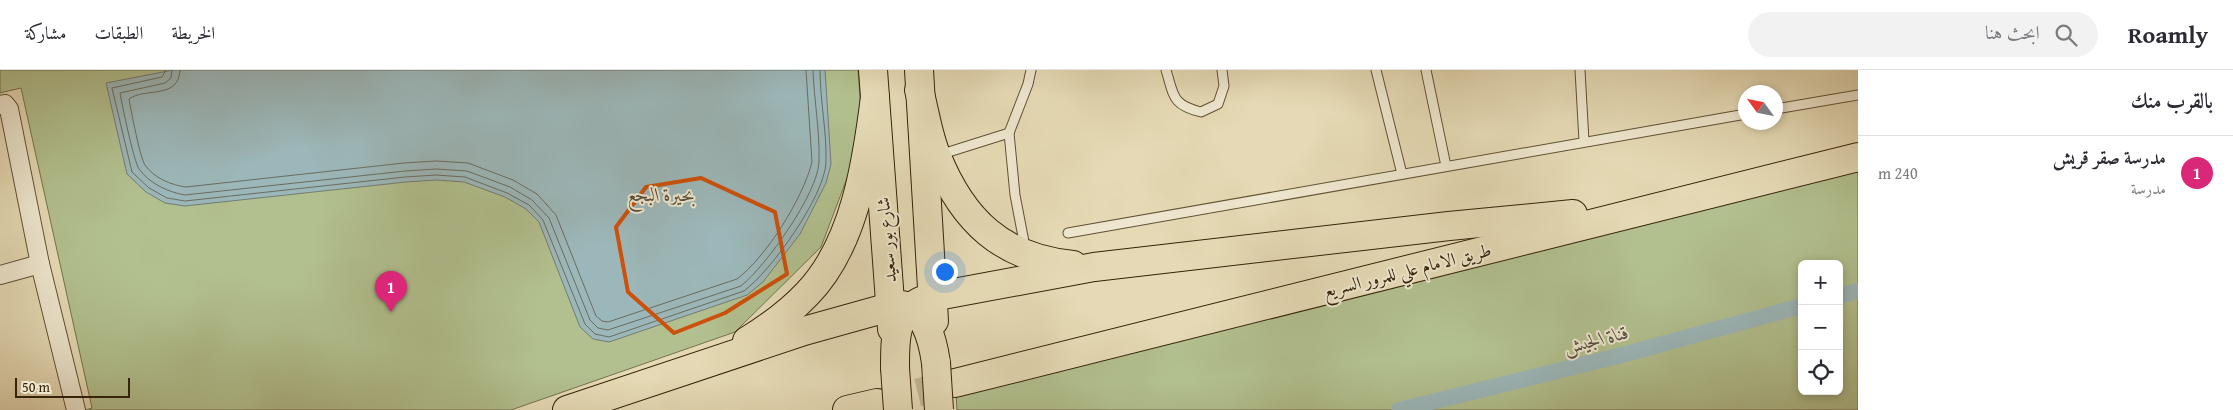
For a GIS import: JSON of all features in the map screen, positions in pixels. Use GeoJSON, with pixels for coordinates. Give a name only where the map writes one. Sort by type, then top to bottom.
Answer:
{"type":"FeatureCollection","features":[{"type":"Feature","properties":{"kind":"main road","name":"شارع بور سعيد"},"geometry":{"type":"LineString","coordinates":[[873,70],[875,97],[911,311]]}},
{"type":"Feature","properties":{"kind":"main road"},"geometry":{"type":"LineString","coordinates":[[919,80],[936,156],[956,195],[980,226],[1003,244],[1026,255],[1062,264],[1094,267]]}},
{"type":"Feature","properties":{"kind":"main road"},"geometry":{"type":"LineString","coordinates":[[847,410],[888,406],[895,368],[896,338],[911,311],[919,80]]}},
{"type":"Feature","properties":{"kind":"main road"},"geometry":{"type":"LineString","coordinates":[[714,360],[784,315],[808,293],[830,261],[857,198],[867,161],[875,97]]}},
{"type":"Feature","properties":{"kind":"main road","name":"طريق الامام علي للمرور السريع"},"geometry":{"type":"LineString","coordinates":[[956,383],[1858,158]]}},
{"type":"Feature","properties":{"kind":"main road"},"geometry":{"type":"LineString","coordinates":[[568,410],[804,331],[911,311],[1094,267],[1449,226],[1667,205]]}},
{"type":"Feature","properties":{"kind":"main road"},"geometry":{"type":"LineString","coordinates":[[911,311],[929,332],[936,362],[939,410]]}},
{"type":"Feature","properties":{"kind":"street"},"geometry":{"type":"LineString","coordinates":[[0,105],[4,104],[9,109],[40,264],[76,410]]}},
{"type":"Feature","properties":{"kind":"street"},"geometry":{"type":"LineString","coordinates":[[0,275],[40,264]]}},
{"type":"Feature","properties":{"kind":"lane"},"geometry":{"type":"LineString","coordinates":[[1026,255],[1015,195],[1009,132],[1028,84],[1031,70]]}},
{"type":"Feature","properties":{"kind":"lane"},"geometry":{"type":"LineString","coordinates":[[1166,70],[1175,99],[1186,108],[1201,112],[1218,104],[1224,86],[1222,70]]}},
{"type":"Feature","properties":{"kind":"lane"},"geometry":{"type":"LineString","coordinates":[[1376,70],[1402,174]]}},
{"type":"Feature","properties":{"kind":"lane"},"geometry":{"type":"LineString","coordinates":[[1426,70],[1446,166]]}},
{"type":"Feature","properties":{"kind":"lane"},"geometry":{"type":"LineString","coordinates":[[1580,70],[1584,141]]}},
{"type":"Feature","properties":{"kind":"lane"},"geometry":{"type":"LineString","coordinates":[[1783,108],[1858,95]]}},
{"type":"Feature","properties":{"kind":"lane"},"geometry":{"type":"LineString","coordinates":[[1068,233],[1738,115]]}},
{"type":"Feature","properties":{"kind":"lane"},"geometry":{"type":"LineString","coordinates":[[936,156],[1009,132]]}},
{"type":"Feature","properties":{"kind":"highlighted area"},"geometry":{"type":"Polygon","coordinates":[[[701,178],[775,212],[787,274],[725,313],[674,333],[628,292],[616,227],[646,187],[701,178]]]}},
{"type":"Feature","properties":{"kind":"green space"},"geometry":{"type":"Polygon","coordinates":[[[0,70],[858,70],[863,136],[821,247],[735,332],[511,410],[86,410],[92,408],[21,88],[0,93],[0,70]]]}},
{"type":"Feature","properties":{"kind":"green space"},"geometry":{"type":"Polygon","coordinates":[[[1858,168],[1858,410],[957,410],[956,393],[1858,168]]]}},
{"type":"Feature","properties":{"kind":"water","name":"بحيرة البجع"},"geometry":{"type":"Polygon","coordinates":[[[173,70],[825,70],[831,164],[826,183],[800,234],[763,282],[747,295],[609,342],[593,339],[580,327],[539,222],[526,209],[505,197],[464,182],[436,180],[406,182],[185,206],[165,203],[146,192],[127,174],[106,83],[173,70]]]}},
{"type":"Feature","properties":{"kind":"waterway","name":"قناة الجيش"},"geometry":{"type":"LineString","coordinates":[[1843,295],[1858,291]]}},
{"type":"Feature","properties":{"kind":"waterway","name":"قناة الجيش"},"geometry":{"type":"LineString","coordinates":[[1399,410],[1618,356],[1798,307]]}},
{"type":"Feature","properties":{"kind":"tunnel"},"geometry":{"type":"LineString","coordinates":[[877,403],[955,383]]}},
{"type":"Feature","properties":{"kind":"place","name":"مدرسة صقر قريش"},"geometry":{"type":"Point","coordinates":[391,312]}}]}
